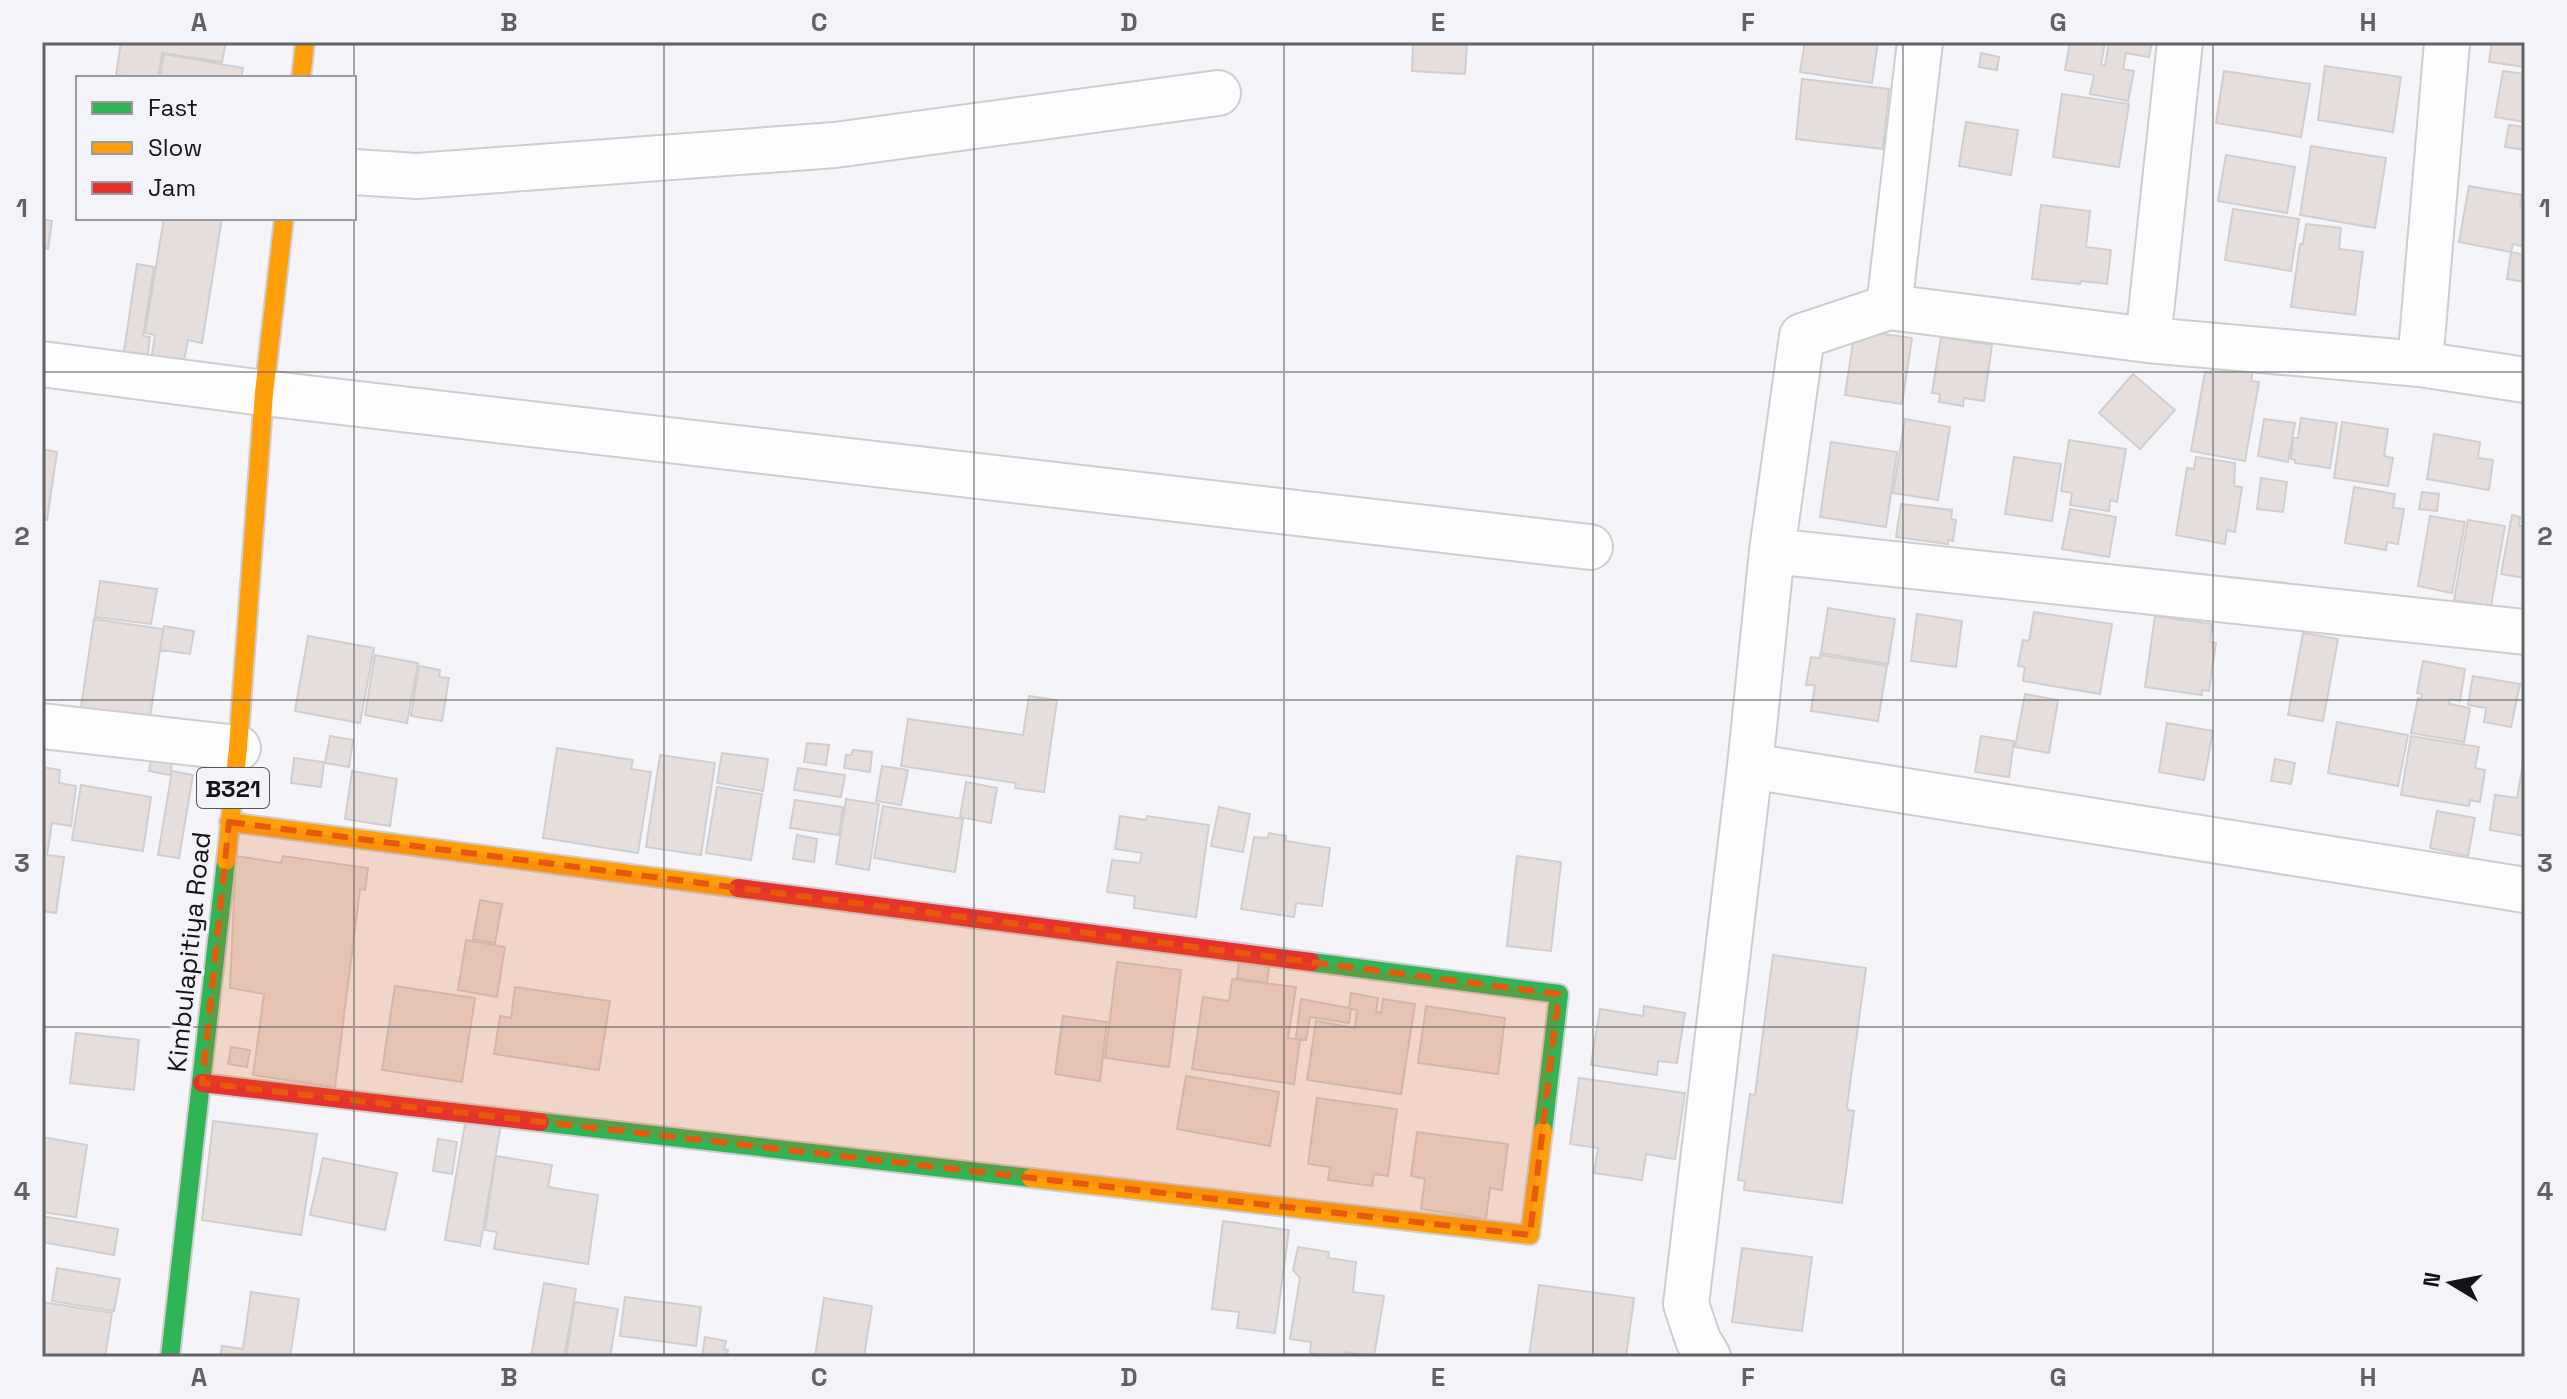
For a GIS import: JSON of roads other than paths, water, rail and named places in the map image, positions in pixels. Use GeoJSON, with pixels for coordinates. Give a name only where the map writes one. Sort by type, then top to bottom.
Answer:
{"type":"FeatureCollection","features":[{"type":"Feature","properties":{"kind":"street"},"geometry":{"type":"LineString","coordinates":[[301,76],[305,42]]}},
{"type":"Feature","properties":{"kind":"street"},"geometry":{"type":"LineString","coordinates":[[1889,307],[1920,42]]}},
{"type":"Feature","properties":{"kind":"street"},"geometry":{"type":"LineString","coordinates":[[2148,340],[2180,42]]}},
{"type":"Feature","properties":{"kind":"street"},"geometry":{"type":"LineString","coordinates":[[2420,364],[2447,42]]}},
{"type":"Feature","properties":{"kind":"street"},"geometry":{"type":"LineString","coordinates":[[356,172],[417,176],[835,145],[1218,93]]}},
{"type":"Feature","properties":{"kind":"street","name":"Kimbulapitiya Road"},"geometry":{"type":"LineString","coordinates":[[170,1357],[238,748],[264,393],[284,220]]}},
{"type":"Feature","properties":{"kind":"street"},"geometry":{"type":"LineString","coordinates":[[1708,1357],[1698,1340],[1686,1304],[1750,766],[1772,551],[1802,336],[1889,307],[2148,340],[2420,364],[2525,380]]}},
{"type":"Feature","properties":{"kind":"street"},"geometry":{"type":"LineString","coordinates":[[42,364],[264,393],[1590,547]]}},
{"type":"Feature","properties":{"kind":"street"},"geometry":{"type":"LineString","coordinates":[[1772,551],[2525,632]]}},
{"type":"Feature","properties":{"kind":"street"},"geometry":{"type":"LineString","coordinates":[[42,726],[238,748]]}},
{"type":"Feature","properties":{"kind":"street"},"geometry":{"type":"LineString","coordinates":[[1750,766],[2525,890]]}},
{"type":"Feature","properties":{"kind":"street"},"geometry":{"type":"LineString","coordinates":[[202,1083],[1530,1235],[1559,994],[229,822]]}}]}
